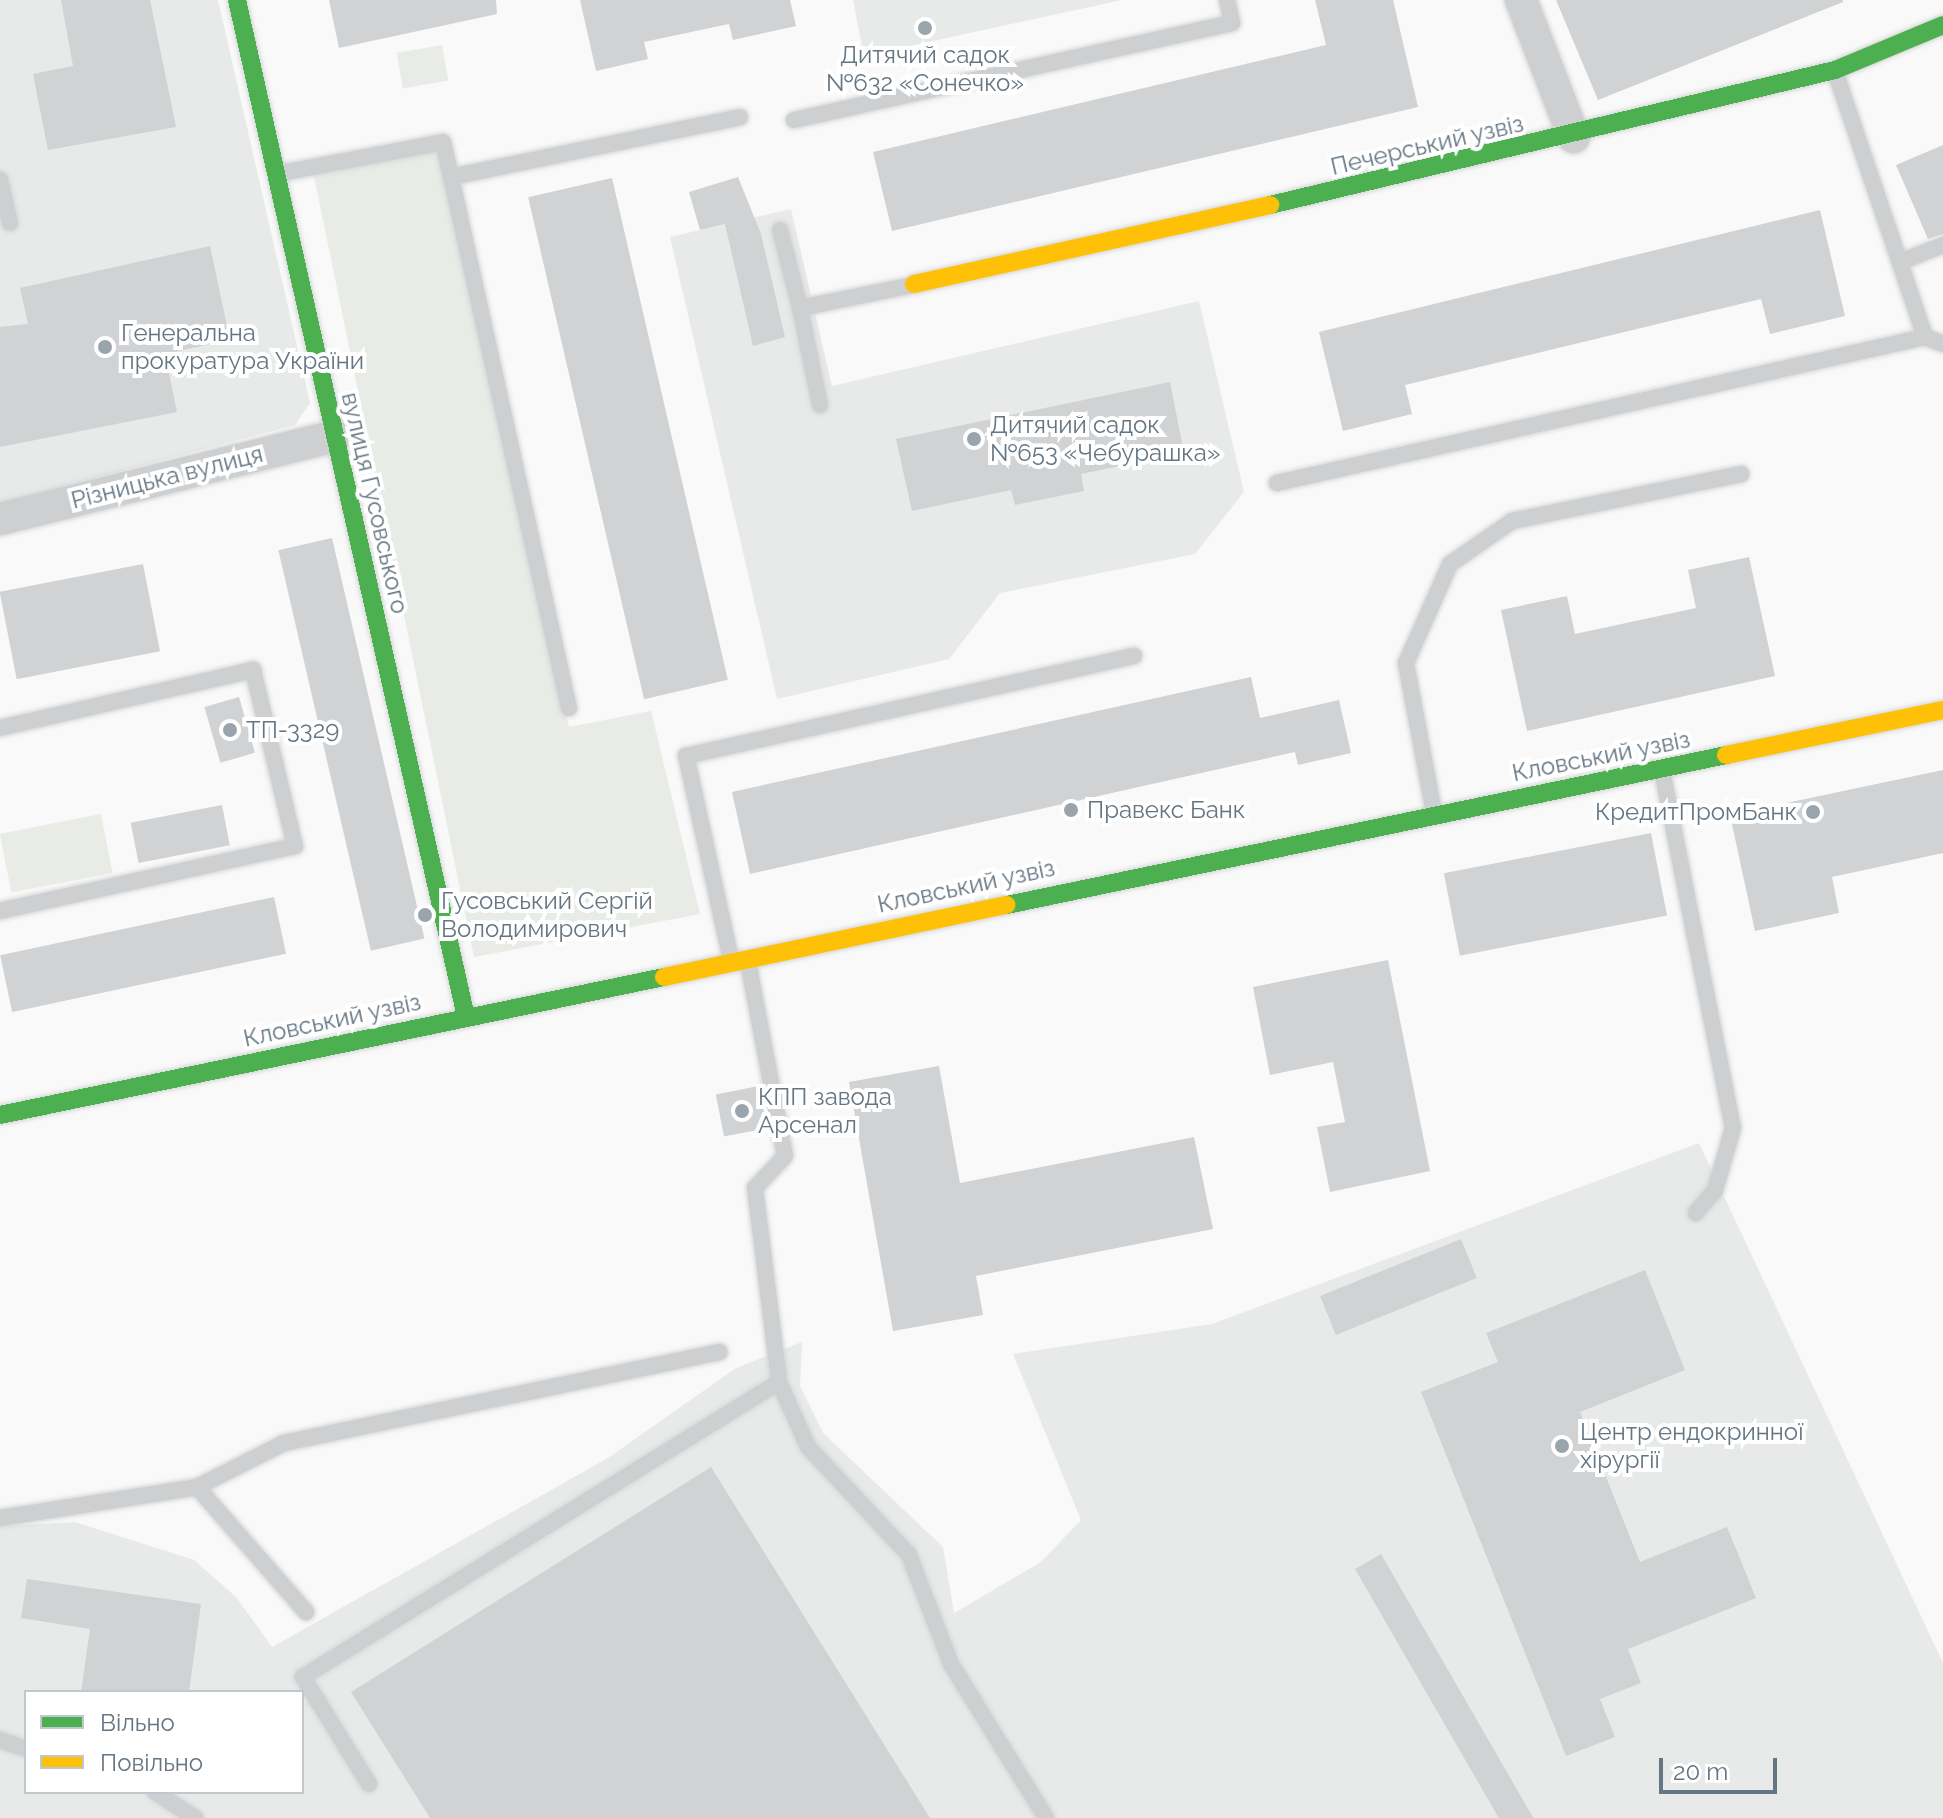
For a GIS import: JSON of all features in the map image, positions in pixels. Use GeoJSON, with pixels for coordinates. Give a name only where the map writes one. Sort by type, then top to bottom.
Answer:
{"type":"FeatureCollection","features":[{"type":"Feature","properties":{"kind":"street","name":"вулиця Гусовського"},"geometry":{"type":"LineString","coordinates":[[237,0],[466,1017]]}},
{"type":"Feature","properties":{"kind":"street"},"geometry":{"type":"LineString","coordinates":[[1521,0],[1574,137]]}},
{"type":"Feature","properties":{"kind":"street","name":"Печерський узвіз"},"geometry":{"type":"LineString","coordinates":[[914,284],[1574,137],[1835,70],[1943,25]]}},
{"type":"Feature","properties":{"kind":"street","name":"Різницька вулиця"},"geometry":{"type":"LineString","coordinates":[[0,519],[335,436]]}},
{"type":"Feature","properties":{"kind":"street","name":"Кловський узвіз"},"geometry":{"type":"LineString","coordinates":[[0,1115],[1434,813],[1943,710]]}},
{"type":"Feature","properties":{"kind":"lane"},"geometry":{"type":"LineString","coordinates":[[794,120],[1232,23],[1227,0]]}},
{"type":"Feature","properties":{"kind":"lane"},"geometry":{"type":"LineString","coordinates":[[1835,70],[1925,337]]}},
{"type":"Feature","properties":{"kind":"lane"},"geometry":{"type":"LineString","coordinates":[[451,177],[740,117]]}},
{"type":"Feature","properties":{"kind":"lane"},"geometry":{"type":"LineString","coordinates":[[276,174],[443,142],[569,708]]}},
{"type":"Feature","properties":{"kind":"lane"},"geometry":{"type":"LineString","coordinates":[[0,180],[10,223]]}},
{"type":"Feature","properties":{"kind":"lane"},"geometry":{"type":"LineString","coordinates":[[780,230],[820,405]]}},
{"type":"Feature","properties":{"kind":"lane"},"geometry":{"type":"LineString","coordinates":[[1900,262],[1943,245]]}},
{"type":"Feature","properties":{"kind":"lane"},"geometry":{"type":"LineString","coordinates":[[800,308],[914,284]]}},
{"type":"Feature","properties":{"kind":"lane"},"geometry":{"type":"LineString","coordinates":[[1277,483],[1925,337],[1943,344]]}},
{"type":"Feature","properties":{"kind":"lane"},"geometry":{"type":"LineString","coordinates":[[1434,813],[1406,663],[1450,564],[1512,521],[1741,474]]}},
{"type":"Feature","properties":{"kind":"lane"},"geometry":{"type":"LineString","coordinates":[[1046,1818],[951,1664],[909,1555],[808,1447],[779,1382],[755,1188],[785,1156],[739,958],[686,756],[1134,656]]}},
{"type":"Feature","properties":{"kind":"lane"},"geometry":{"type":"LineString","coordinates":[[0,728],[253,670],[295,846],[0,911]]}},
{"type":"Feature","properties":{"kind":"lane"},"geometry":{"type":"LineString","coordinates":[[1662,768],[1733,1128],[1715,1190],[1696,1213]]}},
{"type":"Feature","properties":{"kind":"lane"},"geometry":{"type":"LineString","coordinates":[[0,1518],[197,1487],[284,1443],[720,1352]]}},
{"type":"Feature","properties":{"kind":"lane"},"geometry":{"type":"LineString","coordinates":[[369,1784],[303,1677],[779,1382]]}},
{"type":"Feature","properties":{"kind":"lane"},"geometry":{"type":"LineString","coordinates":[[197,1487],[306,1612]]}},
{"type":"Feature","properties":{"kind":"lane"},"geometry":{"type":"LineString","coordinates":[[0,1740],[24,1748]]}},
{"type":"Feature","properties":{"kind":"lane"},"geometry":{"type":"LineString","coordinates":[[158,1794],[195,1818]]}},
{"type":"Feature","properties":{"kind":"shaded area"},"geometry":{"type":"Polygon","coordinates":[[[0,0],[218,0],[310,403],[295,425],[0,503],[0,0]]]}},
{"type":"Feature","properties":{"kind":"shaded area","name":"Дитячий садок №632 «Сонечко»"},"geometry":{"type":"Polygon","coordinates":[[[853,0],[1122,0],[864,56],[853,0]]]}},
{"type":"Feature","properties":{"kind":"shaded area"},"geometry":{"type":"Polygon","coordinates":[[[442,45],[448,80],[403,88],[397,53],[442,45]]]}},
{"type":"Feature","properties":{"kind":"shaded area"},"geometry":{"type":"Polygon","coordinates":[[[440,145],[569,727],[651,711],[700,914],[474,957],[313,171],[440,145]]]}},
{"type":"Feature","properties":{"kind":"shaded area","name":"Дитячий садок №653 «Чебурашка»"},"geometry":{"type":"Polygon","coordinates":[[[791,209],[832,386],[1199,301],[1244,492],[1195,554],[1000,593],[949,659],[777,699],[670,237],[791,209]]]}},
{"type":"Feature","properties":{"kind":"shaded area"},"geometry":{"type":"Polygon","coordinates":[[[101,814],[112,873],[11,893],[0,834],[101,814]]]}},
{"type":"Feature","properties":{"kind":"shaded area"},"geometry":{"type":"Polygon","coordinates":[[[1699,1143],[1943,1663],[1943,1818],[0,1818],[0,1526],[75,1522],[194,1560],[236,1597],[272,1647],[608,1458],[736,1368],[802,1342],[800,1386],[823,1433],[943,1547],[954,1613],[1041,1562],[1081,1520],[1013,1354],[1212,1324],[1699,1143]]]}},
{"type":"Feature","properties":{"kind":"building"},"geometry":{"type":"Polygon","coordinates":[[[61,0],[150,0],[176,127],[48,150],[33,74],[73,66],[61,0]]]}},
{"type":"Feature","properties":{"kind":"building"},"geometry":{"type":"Polygon","coordinates":[[[329,0],[496,0],[497,14],[339,48],[329,0]]]}},
{"type":"Feature","properties":{"kind":"building"},"geometry":{"type":"Polygon","coordinates":[[[580,0],[790,0],[796,26],[733,40],[729,24],[644,42],[648,59],[596,71],[580,0]]]}},
{"type":"Feature","properties":{"kind":"building"},"geometry":{"type":"Polygon","coordinates":[[[1315,0],[1393,0],[1418,107],[892,231],[873,152],[1326,45],[1315,0]]]}},
{"type":"Feature","properties":{"kind":"building"},"geometry":{"type":"Polygon","coordinates":[[[1556,0],[1843,0],[1843,2],[1598,100],[1556,0]]]}},
{"type":"Feature","properties":{"kind":"building"},"geometry":{"type":"Polygon","coordinates":[[[1943,145],[1943,234],[1928,239],[1896,165],[1943,145]]]}},
{"type":"Feature","properties":{"kind":"building"},"geometry":{"type":"Polygon","coordinates":[[[738,177],[761,234],[785,337],[753,346],[725,224],[700,230],[689,192],[738,177]]]}},
{"type":"Feature","properties":{"kind":"building"},"geometry":{"type":"Polygon","coordinates":[[[612,178],[728,680],[644,699],[528,197],[612,178]]]}},
{"type":"Feature","properties":{"kind":"building"},"geometry":{"type":"Polygon","coordinates":[[[1820,210],[1845,316],[1770,334],[1761,299],[1405,385],[1412,414],[1343,431],[1319,332],[1820,210]]]}},
{"type":"Feature","properties":{"kind":"building","name":"Генеральна прокуратура України"},"geometry":{"type":"Polygon","coordinates":[[[210,246],[230,340],[165,354],[177,412],[0,447],[0,327],[28,324],[20,288],[210,246]]]}},
{"type":"Feature","properties":{"kind":"building"},"geometry":{"type":"Polygon","coordinates":[[[1170,382],[1184,453],[1081,474],[1084,491],[1015,505],[1011,490],[912,511],[896,439],[1170,382]]]}},
{"type":"Feature","properties":{"kind":"building"},"geometry":{"type":"Polygon","coordinates":[[[332,538],[424,938],[371,951],[278,550],[332,538]]]}},
{"type":"Feature","properties":{"kind":"building"},"geometry":{"type":"Polygon","coordinates":[[[1749,557],[1775,676],[1527,731],[1501,610],[1567,596],[1575,634],[1696,608],[1688,570],[1749,557]]]}},
{"type":"Feature","properties":{"kind":"building"},"geometry":{"type":"Polygon","coordinates":[[[143,564],[160,651],[17,679],[0,592],[143,564]]]}},
{"type":"Feature","properties":{"kind":"building"},"geometry":{"type":"Polygon","coordinates":[[[1251,677],[1260,718],[1339,700],[1351,753],[1298,765],[1295,752],[750,874],[732,792],[1251,677]]]}},
{"type":"Feature","properties":{"kind":"building","name":"ТП-3329"},"geometry":{"type":"Polygon","coordinates":[[[239,697],[255,753],[220,763],[204,707],[239,697]]]}},
{"type":"Feature","properties":{"kind":"building"},"geometry":{"type":"Polygon","coordinates":[[[1943,770],[1943,853],[1832,877],[1839,913],[1755,931],[1730,815],[1943,770]]]}},
{"type":"Feature","properties":{"kind":"building"},"geometry":{"type":"Polygon","coordinates":[[[222,805],[230,845],[139,863],[131,823],[222,805]]]}},
{"type":"Feature","properties":{"kind":"building"},"geometry":{"type":"Polygon","coordinates":[[[1651,833],[1667,915],[1460,956],[1444,873],[1651,833]]]}},
{"type":"Feature","properties":{"kind":"building"},"geometry":{"type":"Polygon","coordinates":[[[274,897],[286,954],[12,1012],[0,955],[274,897]]]}},
{"type":"Feature","properties":{"kind":"building"},"geometry":{"type":"Polygon","coordinates":[[[1388,960],[1430,1171],[1330,1192],[1317,1127],[1345,1122],[1333,1062],[1270,1075],[1253,987],[1388,960]]]}},
{"type":"Feature","properties":{"kind":"building"},"geometry":{"type":"Polygon","coordinates":[[[939,1066],[960,1183],[1194,1137],[1213,1229],[976,1276],[983,1315],[893,1331],[849,1082],[939,1066]]]}},
{"type":"Feature","properties":{"kind":"building","name":"КПП завода Арсенал"},"geometry":{"type":"Polygon","coordinates":[[[759,1086],[767,1128],[724,1137],[716,1094],[759,1086]]]}},
{"type":"Feature","properties":{"kind":"building"},"geometry":{"type":"Polygon","coordinates":[[[1461,1239],[1477,1278],[1336,1335],[1320,1296],[1461,1239]]]}},
{"type":"Feature","properties":{"kind":"building"},"geometry":{"type":"Polygon","coordinates":[[[1645,1270],[1685,1370],[1580,1412],[1640,1562],[1727,1527],[1756,1598],[1628,1649],[1641,1683],[1600,1699],[1615,1737],[1566,1756],[1421,1392],[1498,1362],[1486,1333],[1645,1270]]]}},
{"type":"Feature","properties":{"kind":"building"},"geometry":{"type":"Polygon","coordinates":[[[711,1467],[930,1818],[430,1818],[351,1692],[711,1467]]]}},
{"type":"Feature","properties":{"kind":"building"},"geometry":{"type":"Polygon","coordinates":[[[1381,1554],[1533,1818],[1499,1818],[1355,1569],[1381,1554]]]}},
{"type":"Feature","properties":{"kind":"building"},"geometry":{"type":"Polygon","coordinates":[[[27,1579],[201,1604],[189,1690],[81,1690],[90,1629],[21,1618],[27,1579]]]}},
{"type":"Feature","properties":{"kind":"traffic: fast"},"geometry":{"type":"LineString","coordinates":[[237,0],[466,1017]]}},
{"type":"Feature","properties":{"kind":"traffic: fast"},"geometry":{"type":"LineString","coordinates":[[1270,205],[1835,70],[1943,25]]}},
{"type":"Feature","properties":{"kind":"traffic: fast"},"geometry":{"type":"LineString","coordinates":[[1007,905],[1726,755]]}},
{"type":"Feature","properties":{"kind":"traffic: fast"},"geometry":{"type":"LineString","coordinates":[[0,1115],[664,977]]}},
{"type":"Feature","properties":{"kind":"traffic: slow"},"geometry":{"type":"LineString","coordinates":[[914,284],[1270,205]]}},
{"type":"Feature","properties":{"kind":"traffic: slow"},"geometry":{"type":"LineString","coordinates":[[1726,755],[1943,710]]}},
{"type":"Feature","properties":{"kind":"traffic: slow"},"geometry":{"type":"LineString","coordinates":[[664,977],[1007,905]]}},
{"type":"Feature","properties":{"kind":"place","name":"Дитячий садок №632 «Сонечко»"},"geometry":{"type":"Point","coordinates":[925,28]}},
{"type":"Feature","properties":{"kind":"place","name":"Генеральна прокуратура України"},"geometry":{"type":"Point","coordinates":[105,347]}},
{"type":"Feature","properties":{"kind":"place","name":"Дитячий садок №653 «Чебурашка»"},"geometry":{"type":"Point","coordinates":[974,439]}},
{"type":"Feature","properties":{"kind":"place","name":"ТП-3329"},"geometry":{"type":"Point","coordinates":[230,730]}},
{"type":"Feature","properties":{"kind":"place","name":"Правекс Банк"},"geometry":{"type":"Point","coordinates":[1071,810]}},
{"type":"Feature","properties":{"kind":"place","name":"КредитПромБанк"},"geometry":{"type":"Point","coordinates":[1813,812]}},
{"type":"Feature","properties":{"kind":"place","name":"Гусовський Сергій Володимирович"},"geometry":{"type":"Point","coordinates":[425,915]}},
{"type":"Feature","properties":{"kind":"place","name":"КПП завода Арсенал"},"geometry":{"type":"Point","coordinates":[742,1111]}},
{"type":"Feature","properties":{"kind":"place","name":"Центр ендокринної хірургії"},"geometry":{"type":"Point","coordinates":[1562,1446]}}]}
